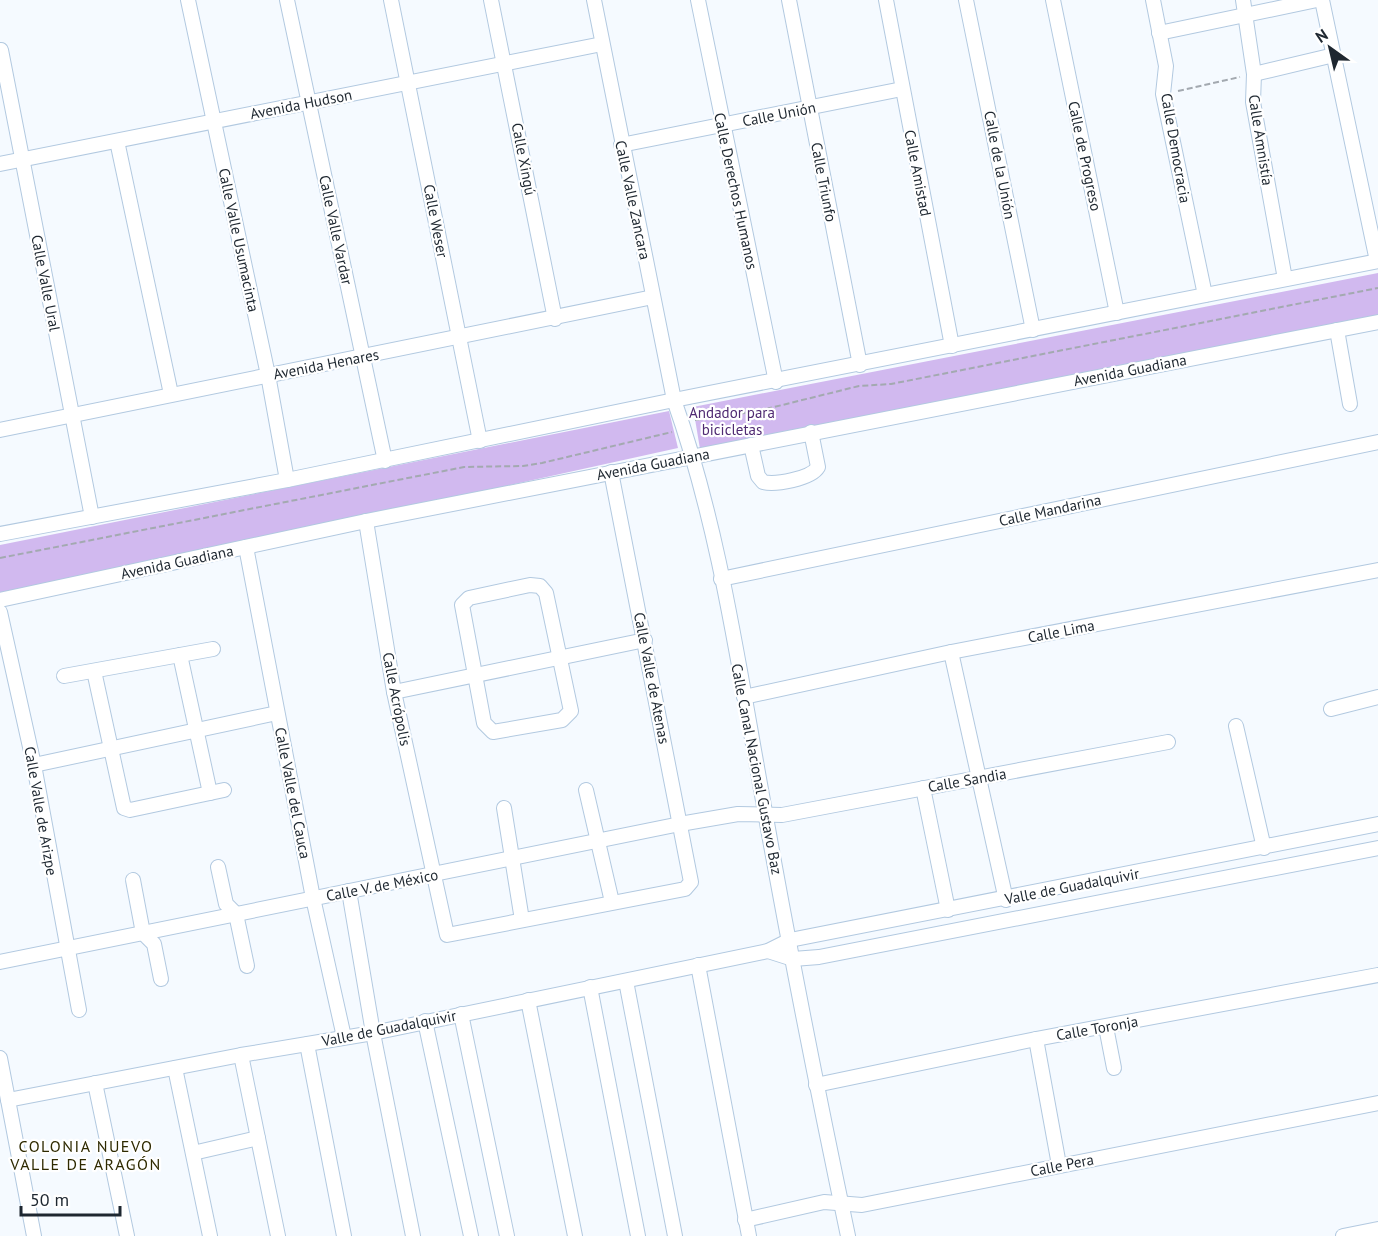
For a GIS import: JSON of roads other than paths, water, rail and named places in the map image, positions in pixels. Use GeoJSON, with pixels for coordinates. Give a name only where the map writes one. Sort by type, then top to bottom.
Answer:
{"type":"FeatureCollection","features":[{"type":"Feature","properties":{"kind":"street","name":"Calle Valle Usumacinta"},"geometry":{"type":"LineString","coordinates":[[188,0],[268,375],[286,480]]}},
{"type":"Feature","properties":{"kind":"street","name":"Calle Valle Vardar"},"geometry":{"type":"LineString","coordinates":[[287,0],[384,460]]}},
{"type":"Feature","properties":{"kind":"street","name":"Calle Weser"},"geometry":{"type":"LineString","coordinates":[[391,0],[480,441]]}},
{"type":"Feature","properties":{"kind":"street","name":"Calle Xingú"},"geometry":{"type":"LineString","coordinates":[[490,0],[505,62],[555,319]]}},
{"type":"Feature","properties":{"kind":"street","name":"Calle Valle Zancara"},"geometry":{"type":"LineString","coordinates":[[594,0],[621,145],[674,400],[694,456]]}},
{"type":"Feature","properties":{"kind":"street","name":"Calle Derechos Humanos"},"geometry":{"type":"LineString","coordinates":[[698,0],[776,382]]}},
{"type":"Feature","properties":{"kind":"street","name":"Calle Triunfo"},"geometry":{"type":"LineString","coordinates":[[789,0],[860,365]]}},
{"type":"Feature","properties":{"kind":"street","name":"Calle Amistad"},"geometry":{"type":"LineString","coordinates":[[886,0],[952,346]]}},
{"type":"Feature","properties":{"kind":"street","name":"Calle de la Unión"},"geometry":{"type":"LineString","coordinates":[[966,0],[1033,330]]}},
{"type":"Feature","properties":{"kind":"street","name":"Calle de Progreso"},"geometry":{"type":"LineString","coordinates":[[1053,0],[1117,313]]}},
{"type":"Feature","properties":{"kind":"street","name":"Calle Democracia"},"geometry":{"type":"LineString","coordinates":[[1153,0],[1166,66],[1163,94],[1205,295]]}},
{"type":"Feature","properties":{"kind":"street","name":"Calle Amnistía"},"geometry":{"type":"LineString","coordinates":[[1243,0],[1254,74],[1253,102],[1285,279]]}},
{"type":"Feature","properties":{"kind":"street"},"geometry":{"type":"LineString","coordinates":[[1159,33],[1317,0]]}},
{"type":"Feature","properties":{"kind":"street"},"geometry":{"type":"LineString","coordinates":[[0,534],[286,480],[674,400],[776,382],[1378,261],[1322,0]]}},
{"type":"Feature","properties":{"kind":"street","name":"Avenida Hudson"},"geometry":{"type":"LineString","coordinates":[[0,164],[602,44]]}},
{"type":"Feature","properties":{"kind":"street","name":"Calle Valle Ural"},"geometry":{"type":"LineString","coordinates":[[1,50],[92,517]]}},
{"type":"Feature","properties":{"kind":"street"},"geometry":{"type":"LineString","coordinates":[[1254,74],[1334,55]]}},
{"type":"Feature","properties":{"kind":"street","name":"Calle Unión"},"geometry":{"type":"LineString","coordinates":[[621,145],[902,89]]}},
{"type":"Feature","properties":{"kind":"street"},"geometry":{"type":"LineString","coordinates":[[117,141],[171,394]]}},
{"type":"Feature","properties":{"kind":"street","name":"Avenida Henares"},"geometry":{"type":"LineString","coordinates":[[0,430],[555,319],[653,297]]}},
{"type":"Feature","properties":{"kind":"street","name":"Avenida Guadiana"},"geometry":{"type":"LineString","coordinates":[[0,600],[366,521],[1378,322]]}},
{"type":"Feature","properties":{"kind":"street"},"geometry":{"type":"LineString","coordinates":[[1336,330],[1350,404]]}},
{"type":"Feature","properties":{"kind":"street"},"geometry":{"type":"LineString","coordinates":[[751,445],[758,476],[763,482],[770,483],[810,475],[818,467],[811,432]]}},
{"type":"Feature","properties":{"kind":"street","name":"Calle Mandarina"},"geometry":{"type":"LineString","coordinates":[[721,579],[1378,442]]}},
{"type":"Feature","properties":{"kind":"street","name":"Calle Canal Nacional Gustavo Baz"},"geometry":{"type":"LineString","coordinates":[[694,456],[721,579],[816,1085],[848,1236]]}},
{"type":"Feature","properties":{"kind":"street","name":"Calle Valle de Atenas"},"geometry":{"type":"LineString","coordinates":[[610,472],[645,640],[690,885],[685,889],[612,902]]}},
{"type":"Feature","properties":{"kind":"street","name":"Calle Acrópolis"},"geometry":{"type":"LineString","coordinates":[[366,521],[394,692],[447,934],[522,920]]}},
{"type":"Feature","properties":{"kind":"street","name":"Calle Valle del Cauca"},"geometry":{"type":"LineString","coordinates":[[246,548],[313,898],[344,1037]]}},
{"type":"Feature","properties":{"kind":"street","name":"Calle Lima"},"geometry":{"type":"LineString","coordinates":[[744,697],[951,652],[1378,570]]}},
{"type":"Feature","properties":{"kind":"street"},"geometry":{"type":"LineString","coordinates":[[530,585],[540,586],[546,593],[571,707],[570,714],[562,720],[497,732],[489,731],[484,723],[475,675],[462,609],[463,603],[479,596],[530,585]]}},
{"type":"Feature","properties":{"kind":"street","name":"Calle Valle de Arizpe"},"geometry":{"type":"LineString","coordinates":[[0,612],[34,765],[79,1010]]}},
{"type":"Feature","properties":{"kind":"street"},"geometry":{"type":"LineString","coordinates":[[394,692],[645,640]]}},
{"type":"Feature","properties":{"kind":"street"},"geometry":{"type":"LineString","coordinates":[[64,676],[213,649]]}},
{"type":"Feature","properties":{"kind":"street"},"geometry":{"type":"LineString","coordinates":[[951,652],[977,779],[1006,900]]}},
{"type":"Feature","properties":{"kind":"street"},"geometry":{"type":"LineString","coordinates":[[94,671],[124,808],[130,810],[217,791],[198,730],[180,655]]}},
{"type":"Feature","properties":{"kind":"street"},"geometry":{"type":"LineString","coordinates":[[1331,709],[1378,697]]}},
{"type":"Feature","properties":{"kind":"street"},"geometry":{"type":"LineString","coordinates":[[34,765],[277,713]]}},
{"type":"Feature","properties":{"kind":"street"},"geometry":{"type":"LineString","coordinates":[[1236,726],[1264,848]]}},
{"type":"Feature","properties":{"kind":"street","name":"Calle Sandia"},"geometry":{"type":"LineString","coordinates":[[765,814],[782,815],[1168,742]]}},
{"type":"Feature","properties":{"kind":"street"},"geometry":{"type":"LineString","coordinates":[[923,788],[948,910]]}},
{"type":"Feature","properties":{"kind":"street"},"geometry":{"type":"LineString","coordinates":[[504,808],[522,920],[612,902],[586,790]]}},
{"type":"Feature","properties":{"kind":"street","name":"Calle V. de México"},"geometry":{"type":"LineString","coordinates":[[0,962],[680,824],[738,814],[765,814]]}},
{"type":"Feature","properties":{"kind":"street","name":"Valle de Guadalquivir"},"geometry":{"type":"LineString","coordinates":[[8,1100],[241,1055],[373,1033],[768,951],[790,940],[1006,900],[1378,824]]}},
{"type":"Feature","properties":{"kind":"street","name":"Valle de Guadalquivir"},"geometry":{"type":"LineString","coordinates":[[768,951],[793,959],[819,957],[1378,848]]}},
{"type":"Feature","properties":{"kind":"street"},"geometry":{"type":"LineString","coordinates":[[218,867],[225,904],[236,914],[247,966]]}},
{"type":"Feature","properties":{"kind":"street"},"geometry":{"type":"LineString","coordinates":[[133,880],[143,933],[154,945],[161,979]]}},
{"type":"Feature","properties":{"kind":"street"},"geometry":{"type":"LineString","coordinates":[[349,891],[373,1033],[413,1236]]}},
{"type":"Feature","properties":{"kind":"street"},"geometry":{"type":"LineString","coordinates":[[698,965],[749,1236]]}},
{"type":"Feature","properties":{"kind":"street","name":"Calle Toronja"},"geometry":{"type":"LineString","coordinates":[[816,1085],[1036,1039],[1378,975]]}},
{"type":"Feature","properties":{"kind":"street"},"geometry":{"type":"LineString","coordinates":[[626,981],[672,1235]]}},
{"type":"Feature","properties":{"kind":"street"},"geometry":{"type":"LineString","coordinates":[[590,987],[638,1236]]}},
{"type":"Feature","properties":{"kind":"street"},"geometry":{"type":"LineString","coordinates":[[528,1000],[575,1236]]}},
{"type":"Feature","properties":{"kind":"street"},"geometry":{"type":"LineString","coordinates":[[461,1014],[507,1236]]}},
{"type":"Feature","properties":{"kind":"street"},"geometry":{"type":"LineString","coordinates":[[424,1022],[471,1236]]}},
{"type":"Feature","properties":{"kind":"street"},"geometry":{"type":"LineString","coordinates":[[1106,1027],[1114,1068]]}},
{"type":"Feature","properties":{"kind":"street"},"geometry":{"type":"LineString","coordinates":[[1036,1039],[1059,1166]]}},
{"type":"Feature","properties":{"kind":"street"},"geometry":{"type":"LineString","coordinates":[[307,1044],[344,1236]]}},
{"type":"Feature","properties":{"kind":"street"},"geometry":{"type":"LineString","coordinates":[[241,1055],[278,1236]]}},
{"type":"Feature","properties":{"kind":"street"},"geometry":{"type":"LineString","coordinates":[[0,1058],[34,1236]]}},
{"type":"Feature","properties":{"kind":"street"},"geometry":{"type":"LineString","coordinates":[[175,1068],[210,1236]]}},
{"type":"Feature","properties":{"kind":"street"},"geometry":{"type":"LineString","coordinates":[[95,1083],[127,1236]]}},
{"type":"Feature","properties":{"kind":"street","name":"Calle Pera"},"geometry":{"type":"LineString","coordinates":[[746,1220],[824,1202],[862,1205],[1378,1103]]}},
{"type":"Feature","properties":{"kind":"street"},"geometry":{"type":"LineString","coordinates":[[193,1153],[258,1138]]}},
{"type":"Feature","properties":{"kind":"street"},"geometry":{"type":"LineString","coordinates":[[1343,1236],[1378,1229]]}},
{"type":"Feature","properties":{"kind":"district","name":"COLONIA NUEVO VALLE DE ARAGÓN"},"geometry":{"type":"Point","coordinates":[86,1155]}},
{"type":"Feature","properties":{"kind":"park label","name":"Andador para bicicletas"},"geometry":{"type":"Point","coordinates":[732,420]}}]}
